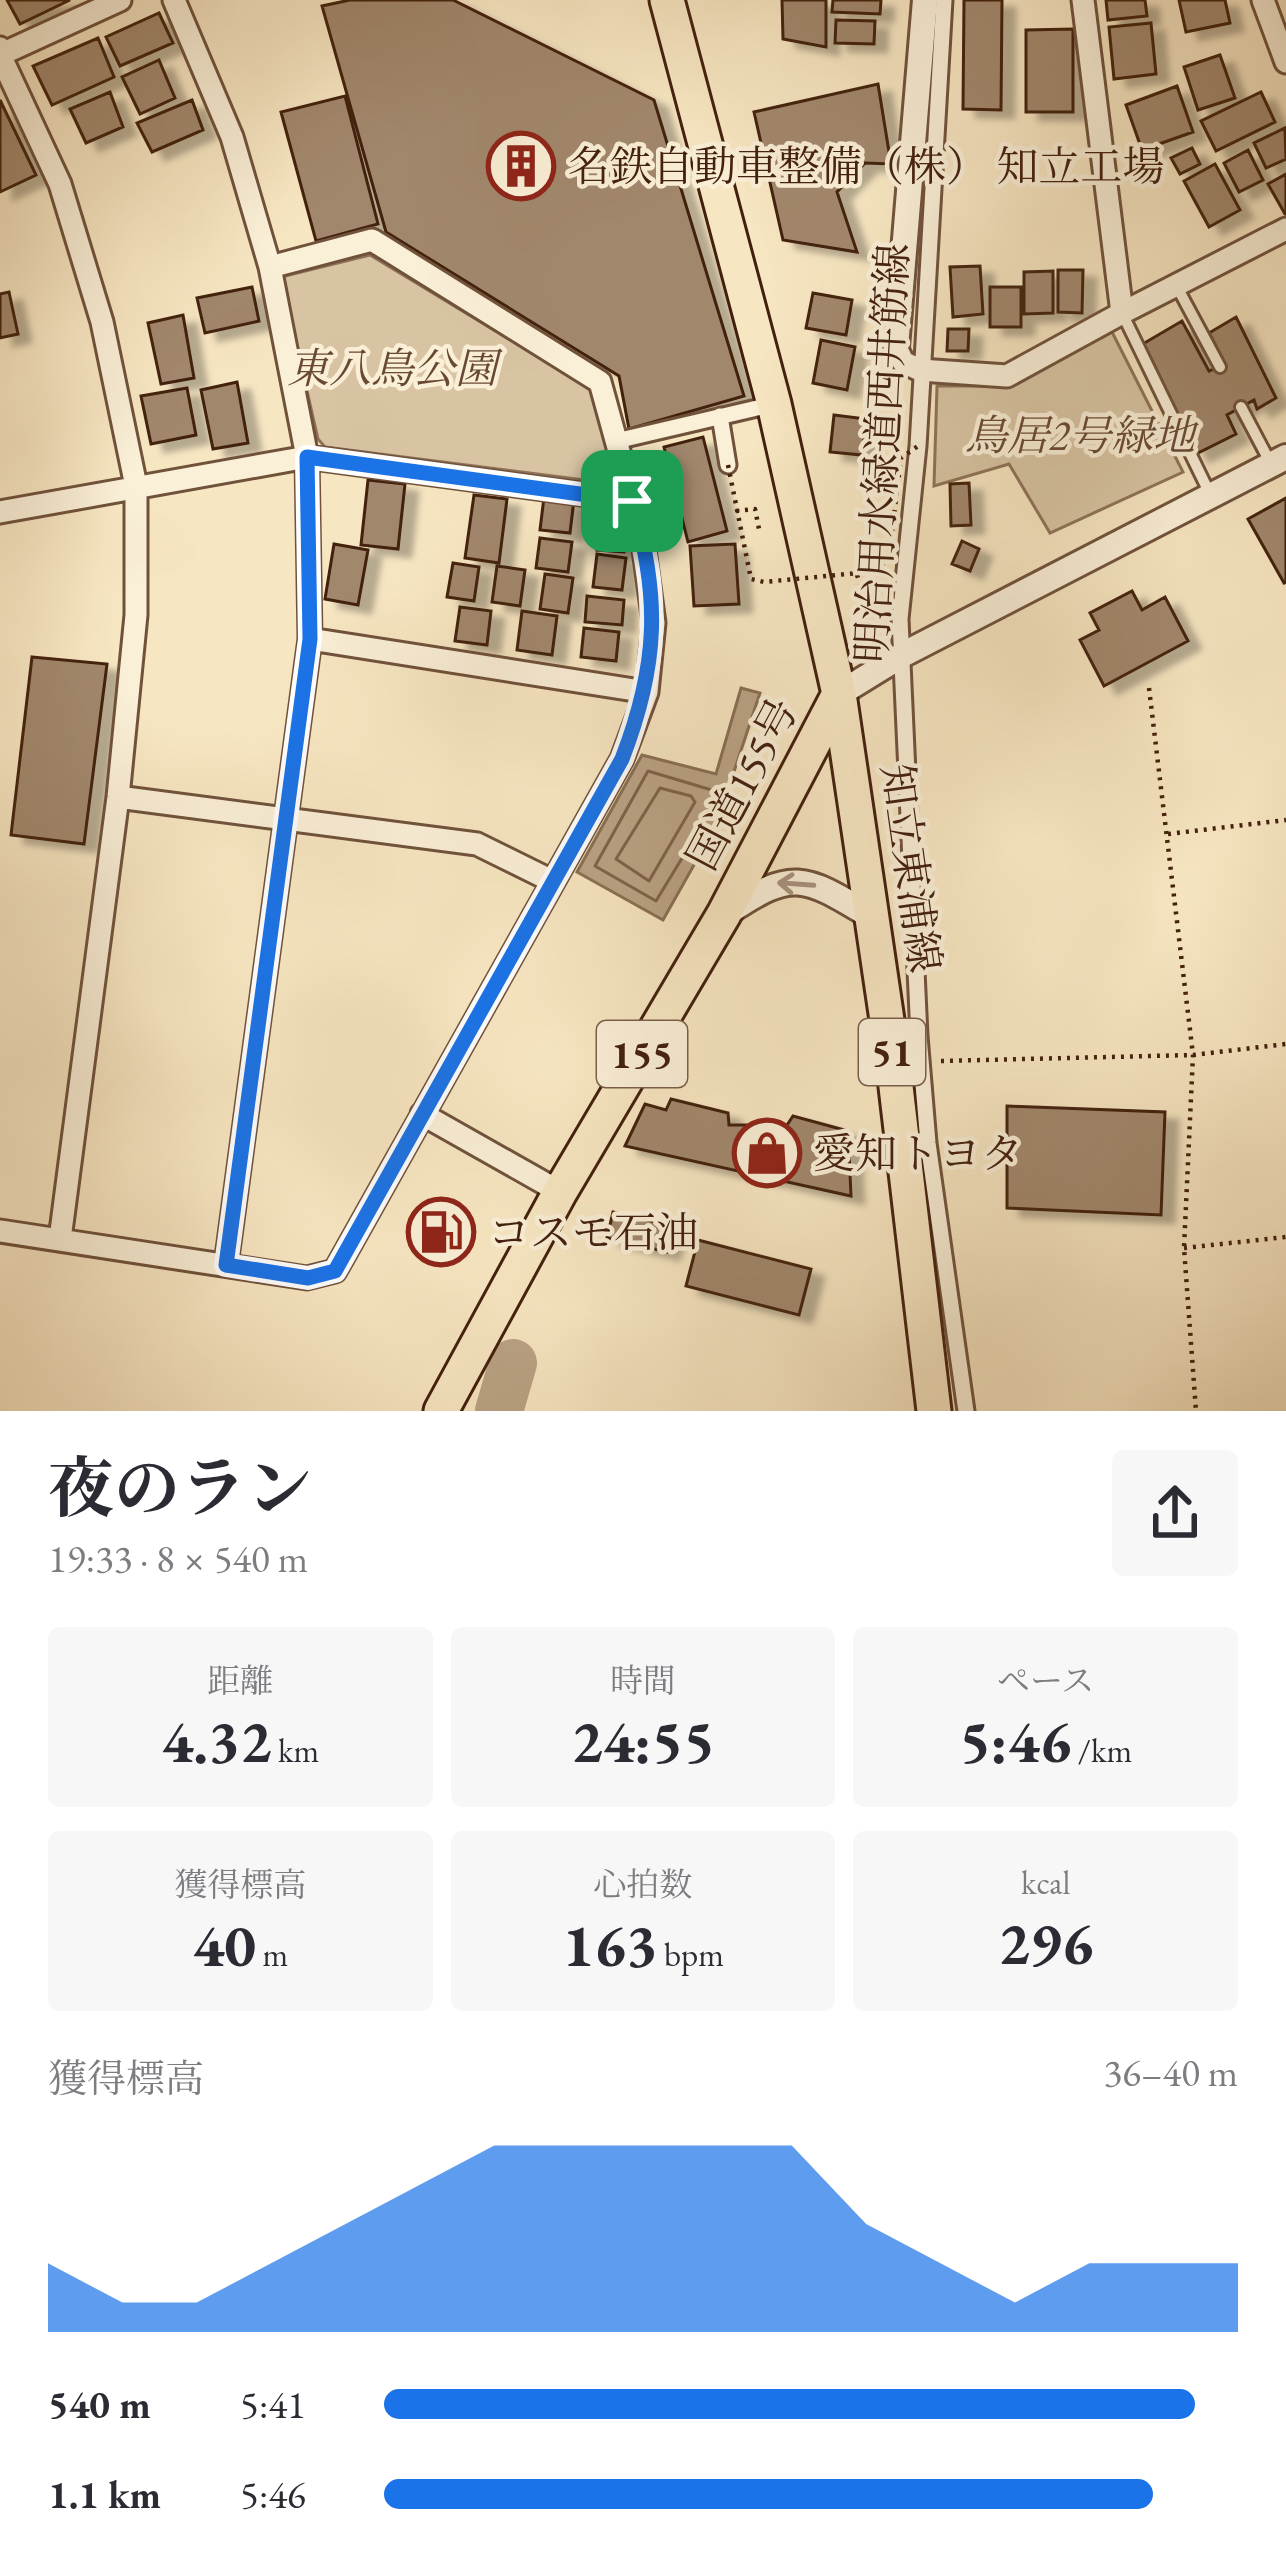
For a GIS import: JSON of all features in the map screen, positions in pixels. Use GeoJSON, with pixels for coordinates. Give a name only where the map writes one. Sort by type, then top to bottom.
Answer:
{"type":"FeatureCollection","features":[{"type":"Feature","properties":{"kind":"main road","name":"国道155号"},"geometry":{"type":"LineString","coordinates":[[441,1411],[560,1192],[724,914],[839,694],[774,404],[667,0]]}},
{"type":"Feature","properties":{"kind":"main road","name":"知立東浦線"},"geometry":{"type":"LineString","coordinates":[[839,694],[859,802],[869,915],[893,1061],[934,1411]]}},
{"type":"Feature","properties":{"kind":"street"},"geometry":{"type":"LineString","coordinates":[[60,1239],[118,797],[136,615],[136,486],[102,322],[67,207],[1,52],[120,0]]}},
{"type":"Feature","properties":{"kind":"street"},"geometry":{"type":"LineString","coordinates":[[175,0],[232,137],[270,267],[307,457],[310,639],[226,1265]]}},
{"type":"Feature","properties":{"kind":"street"},"geometry":{"type":"LineString","coordinates":[[1083,0],[1122,313]]}},
{"type":"Feature","properties":{"kind":"street"},"geometry":{"type":"LineString","coordinates":[[1263,0],[1286,62]]}},
{"type":"Feature","properties":{"kind":"street"},"geometry":{"type":"LineString","coordinates":[[932,2],[896,347],[903,362],[920,370],[1007,376],[1286,230]]}},
{"type":"Feature","properties":{"kind":"street","name":"明治用水緑道西井筋線"},"geometry":{"type":"LineString","coordinates":[[932,2],[918,446],[901,619],[928,1143],[966,1411]]}},
{"type":"Feature","properties":{"kind":"street"},"geometry":{"type":"LineString","coordinates":[[0,1231],[308,1278],[335,1271],[622,759],[647,692],[654,623],[651,578],[600,382],[372,240],[270,267]]}},
{"type":"Feature","properties":{"kind":"street"},"geometry":{"type":"LineString","coordinates":[[616,441],[774,404]]}},
{"type":"Feature","properties":{"kind":"street"},"geometry":{"type":"LineString","coordinates":[[720,416],[728,465]]}},
{"type":"Feature","properties":{"kind":"street"},"geometry":{"type":"LineString","coordinates":[[0,512],[307,457],[632,501]]}},
{"type":"Feature","properties":{"kind":"street"},"geometry":{"type":"LineString","coordinates":[[839,694],[904,654],[1279,461]]}},
{"type":"Feature","properties":{"kind":"street"},"geometry":{"type":"LineString","coordinates":[[310,639],[647,692]]}},
{"type":"Feature","properties":{"kind":"street"},"geometry":{"type":"LineString","coordinates":[[118,797],[477,844],[552,880]]}},
{"type":"Feature","properties":{"kind":"street"},"geometry":{"type":"LineString","coordinates":[[724,914],[770,884],[799,881],[826,888],[869,915]]}},
{"type":"Feature","properties":{"kind":"street"},"geometry":{"type":"LineString","coordinates":[[422,1114],[560,1192]]}},
{"type":"Feature","properties":{"kind":"lane"},"geometry":{"type":"LineString","coordinates":[[1176,286],[1220,367]]}},
{"type":"Feature","properties":{"kind":"lane"},"geometry":{"type":"LineString","coordinates":[[1122,313],[1212,497]]}},
{"type":"Feature","properties":{"kind":"lane"},"geometry":{"type":"LineString","coordinates":[[1241,407],[1279,461]]}},
{"type":"Feature","properties":{"kind":"path"},"geometry":{"type":"LineString","coordinates":[[867,603],[890,548],[901,458],[918,446]]}},
{"type":"Feature","properties":{"kind":"path"},"geometry":{"type":"LineString","coordinates":[[728,465],[751,579],[764,582],[880,571]]}},
{"type":"Feature","properties":{"kind":"path"},"geometry":{"type":"LineString","coordinates":[[736,511],[755,509],[759,529]]}},
{"type":"Feature","properties":{"kind":"path"},"geometry":{"type":"LineString","coordinates":[[857,575],[867,603],[901,619]]}},
{"type":"Feature","properties":{"kind":"path"},"geometry":{"type":"LineString","coordinates":[[1150,688],[1193,1055],[1184,1249],[1196,1411]]}},
{"type":"Feature","properties":{"kind":"path"},"geometry":{"type":"LineString","coordinates":[[1168,834],[1286,820]]}},
{"type":"Feature","properties":{"kind":"path"},"geometry":{"type":"LineString","coordinates":[[923,1061],[1193,1055],[1286,1044]]}},
{"type":"Feature","properties":{"kind":"path"},"geometry":{"type":"LineString","coordinates":[[1184,1249],[1286,1237]]}},
{"type":"Feature","properties":{"kind":"green space","name":"東八鳥公園"},"geometry":{"type":"Polygon","coordinates":[[[370,255],[585,385],[593,393],[615,475],[608,483],[325,447],[318,439],[281,277],[370,255]]]}},
{"type":"Feature","properties":{"kind":"green space","name":"鳥居2号緑地"},"geometry":{"type":"Polygon","coordinates":[[[1112,332],[1183,472],[1050,533],[1009,464],[934,486],[937,386],[1010,386],[1112,332]]]}},
{"type":"Feature","properties":{"kind":"water"},"geometry":{"type":"Polygon","coordinates":[[[741,688],[760,693],[716,826],[663,920],[577,872],[642,755],[716,774],[741,688]]]}},
{"type":"Feature","properties":{"kind":"building"},"geometry":{"type":"Polygon","coordinates":[[[7,0],[70,0],[20,24],[7,0]]]}},
{"type":"Feature","properties":{"kind":"building","name":"名鉄自動車整備（株） 知立工場"},"geometry":{"type":"Polygon","coordinates":[[[350,0],[453,0],[654,100],[744,396],[629,429],[619,376],[386,232],[322,6],[350,0]]]}},
{"type":"Feature","properties":{"kind":"building"},"geometry":{"type":"Polygon","coordinates":[[[782,0],[826,0],[826,47],[783,39],[782,0]]]}},
{"type":"Feature","properties":{"kind":"building"},"geometry":{"type":"Polygon","coordinates":[[[833,0],[881,0],[880,14],[832,12],[833,0]]]}},
{"type":"Feature","properties":{"kind":"building"},"geometry":{"type":"Polygon","coordinates":[[[964,0],[1002,0],[1001,110],[963,109],[964,0]]]}},
{"type":"Feature","properties":{"kind":"building"},"geometry":{"type":"Polygon","coordinates":[[[1106,0],[1145,0],[1147,16],[1108,20],[1106,0]]]}},
{"type":"Feature","properties":{"kind":"building"},"geometry":{"type":"Polygon","coordinates":[[[1179,0],[1225,0],[1230,23],[1186,32],[1179,0]]]}},
{"type":"Feature","properties":{"kind":"building"},"geometry":{"type":"Polygon","coordinates":[[[159,13],[173,43],[120,66],[106,37],[159,13]]]}},
{"type":"Feature","properties":{"kind":"building"},"geometry":{"type":"Polygon","coordinates":[[[836,20],[875,21],[874,44],[835,43],[836,20]]]}},
{"type":"Feature","properties":{"kind":"building"},"geometry":{"type":"Polygon","coordinates":[[[1151,23],[1156,74],[1114,79],[1109,27],[1151,23]]]}},
{"type":"Feature","properties":{"kind":"building"},"geometry":{"type":"Polygon","coordinates":[[[1073,29],[1073,112],[1026,112],[1026,30],[1073,29]]]}},
{"type":"Feature","properties":{"kind":"building"},"geometry":{"type":"Polygon","coordinates":[[[98,38],[114,77],[52,105],[33,66],[98,38]]]}},
{"type":"Feature","properties":{"kind":"building"},"geometry":{"type":"Polygon","coordinates":[[[1220,55],[1235,98],[1198,110],[1184,67],[1220,55]]]}},
{"type":"Feature","properties":{"kind":"building"},"geometry":{"type":"Polygon","coordinates":[[[159,60],[175,98],[140,114],[122,77],[159,60]]]}},
{"type":"Feature","properties":{"kind":"building"},"geometry":{"type":"Polygon","coordinates":[[[878,84],[891,164],[865,163],[837,192],[857,252],[783,240],[754,112],[878,84]]]}},
{"type":"Feature","properties":{"kind":"building"},"geometry":{"type":"Polygon","coordinates":[[[1177,86],[1193,132],[1142,150],[1126,105],[1177,86]]]}},
{"type":"Feature","properties":{"kind":"building"},"geometry":{"type":"Polygon","coordinates":[[[110,92],[123,127],[86,143],[70,109],[110,92]]]}},
{"type":"Feature","properties":{"kind":"building"},"geometry":{"type":"Polygon","coordinates":[[[1261,92],[1275,122],[1216,151],[1201,121],[1261,92]]]}},
{"type":"Feature","properties":{"kind":"building"},"geometry":{"type":"Polygon","coordinates":[[[345,96],[378,224],[316,241],[281,112],[345,96]]]}},
{"type":"Feature","properties":{"kind":"building"},"geometry":{"type":"Polygon","coordinates":[[[0,100],[36,175],[0,192],[0,100]]]}},
{"type":"Feature","properties":{"kind":"building"},"geometry":{"type":"Polygon","coordinates":[[[192,100],[203,130],[152,152],[137,123],[192,100]]]}},
{"type":"Feature","properties":{"kind":"building"},"geometry":{"type":"Polygon","coordinates":[[[1285,128],[1286,159],[1266,168],[1254,143],[1285,128]]]}},
{"type":"Feature","properties":{"kind":"building"},"geometry":{"type":"Polygon","coordinates":[[[1192,148],[1200,164],[1180,174],[1171,158],[1192,148]]]}},
{"type":"Feature","properties":{"kind":"building"},"geometry":{"type":"Polygon","coordinates":[[[1248,150],[1263,180],[1239,192],[1224,163],[1248,150]]]}},
{"type":"Feature","properties":{"kind":"building"},"geometry":{"type":"Polygon","coordinates":[[[1215,164],[1240,210],[1209,227],[1184,181],[1215,164]]]}},
{"type":"Feature","properties":{"kind":"building"},"geometry":{"type":"Polygon","coordinates":[[[1286,174],[1286,214],[1285,214],[1268,184],[1286,174]]]}},
{"type":"Feature","properties":{"kind":"building"},"geometry":{"type":"Polygon","coordinates":[[[980,266],[983,314],[953,317],[950,267],[980,266]]]}},
{"type":"Feature","properties":{"kind":"building"},"geometry":{"type":"Polygon","coordinates":[[[1058,270],[1083,270],[1082,313],[1058,312],[1058,270]]]}},
{"type":"Feature","properties":{"kind":"building"},"geometry":{"type":"Polygon","coordinates":[[[1053,271],[1053,313],[1024,314],[1024,272],[1053,271]]]}},
{"type":"Feature","properties":{"kind":"building"},"geometry":{"type":"Polygon","coordinates":[[[252,287],[259,321],[205,333],[197,298],[252,287]]]}},
{"type":"Feature","properties":{"kind":"building"},"geometry":{"type":"Polygon","coordinates":[[[990,287],[1021,287],[1021,327],[990,327],[990,287]]]}},
{"type":"Feature","properties":{"kind":"building"},"geometry":{"type":"Polygon","coordinates":[[[9,292],[18,334],[0,338],[0,294],[9,292]]]}},
{"type":"Feature","properties":{"kind":"building"},"geometry":{"type":"Polygon","coordinates":[[[813,293],[852,300],[846,335],[806,328],[813,293]]]}},
{"type":"Feature","properties":{"kind":"building"},"geometry":{"type":"Polygon","coordinates":[[[183,315],[194,378],[161,384],[148,323],[183,315]]]}},
{"type":"Feature","properties":{"kind":"building"},"geometry":{"type":"Polygon","coordinates":[[[1236,317],[1276,398],[1257,409],[1254,400],[1227,415],[1236,434],[1196,454],[1141,345],[1182,321],[1209,371],[1225,364],[1209,333],[1236,317]]]}},
{"type":"Feature","properties":{"kind":"building"},"geometry":{"type":"Polygon","coordinates":[[[948,329],[969,329],[968,351],[947,351],[948,329]]]}},
{"type":"Feature","properties":{"kind":"building"},"geometry":{"type":"Polygon","coordinates":[[[821,340],[855,347],[847,390],[813,383],[821,340]]]}},
{"type":"Feature","properties":{"kind":"building"},"geometry":{"type":"Polygon","coordinates":[[[237,382],[248,443],[213,449],[201,390],[237,382]]]}},
{"type":"Feature","properties":{"kind":"building"},"geometry":{"type":"Polygon","coordinates":[[[187,388],[196,435],[151,444],[141,396],[187,388]]]}},
{"type":"Feature","properties":{"kind":"building"},"geometry":{"type":"Polygon","coordinates":[[[834,415],[866,419],[862,455],[830,452],[834,415]]]}},
{"type":"Feature","properties":{"kind":"building"},"geometry":{"type":"Polygon","coordinates":[[[703,437],[727,531],[688,542],[664,447],[703,437]]]}},
{"type":"Feature","properties":{"kind":"building"},"geometry":{"type":"Polygon","coordinates":[[[368,480],[405,484],[398,549],[361,545],[368,480]]]}},
{"type":"Feature","properties":{"kind":"building"},"geometry":{"type":"Polygon","coordinates":[[[969,483],[971,525],[951,526],[950,484],[969,483]]]}},
{"type":"Feature","properties":{"kind":"building"},"geometry":{"type":"Polygon","coordinates":[[[474,495],[507,499],[499,563],[465,558],[474,495]]]}},
{"type":"Feature","properties":{"kind":"building"},"geometry":{"type":"Polygon","coordinates":[[[544,497],[574,500],[570,533],[540,530],[544,497]]]}},
{"type":"Feature","properties":{"kind":"building"},"geometry":{"type":"Polygon","coordinates":[[[1286,498],[1286,582],[1284,583],[1248,519],[1286,498]]]}},
{"type":"Feature","properties":{"kind":"building"},"geometry":{"type":"Polygon","coordinates":[[[600,515],[626,517],[624,552],[597,550],[600,515]]]}},
{"type":"Feature","properties":{"kind":"building"},"geometry":{"type":"Polygon","coordinates":[[[540,538],[572,542],[568,572],[536,568],[540,538]]]}},
{"type":"Feature","properties":{"kind":"building"},"geometry":{"type":"Polygon","coordinates":[[[962,541],[979,549],[970,571],[952,564],[962,541]]]}},
{"type":"Feature","properties":{"kind":"building"},"geometry":{"type":"Polygon","coordinates":[[[334,544],[368,550],[358,605],[325,599],[334,544]]]}},
{"type":"Feature","properties":{"kind":"building"},"geometry":{"type":"Polygon","coordinates":[[[735,544],[739,604],[694,606],[690,546],[735,544]]]}},
{"type":"Feature","properties":{"kind":"building"},"geometry":{"type":"Polygon","coordinates":[[[597,554],[626,558],[622,590],[593,587],[597,554]]]}},
{"type":"Feature","properties":{"kind":"building"},"geometry":{"type":"Polygon","coordinates":[[[453,563],[479,567],[474,601],[447,597],[453,563]]]}},
{"type":"Feature","properties":{"kind":"building"},"geometry":{"type":"Polygon","coordinates":[[[497,566],[525,570],[520,606],[492,602],[497,566]]]}},
{"type":"Feature","properties":{"kind":"building"},"geometry":{"type":"Polygon","coordinates":[[[545,574],[573,578],[568,613],[540,609],[545,574]]]}},
{"type":"Feature","properties":{"kind":"building"},"geometry":{"type":"Polygon","coordinates":[[[1132,591],[1142,610],[1165,597],[1188,641],[1104,686],[1080,640],[1099,630],[1090,613],[1132,591]]]}},
{"type":"Feature","properties":{"kind":"building"},"geometry":{"type":"Polygon","coordinates":[[[587,596],[624,600],[622,625],[585,622],[587,596]]]}},
{"type":"Feature","properties":{"kind":"building"},"geometry":{"type":"Polygon","coordinates":[[[460,607],[491,611],[487,645],[455,641],[460,607]]]}},
{"type":"Feature","properties":{"kind":"building"},"geometry":{"type":"Polygon","coordinates":[[[522,611],[557,616],[552,655],[517,650],[522,611]]]}},
{"type":"Feature","properties":{"kind":"building"},"geometry":{"type":"Polygon","coordinates":[[[584,628],[619,632],[616,661],[581,657],[584,628]]]}},
{"type":"Feature","properties":{"kind":"building"},"geometry":{"type":"Polygon","coordinates":[[[32,657],[107,664],[84,844],[11,835],[32,657]]]}},
{"type":"Feature","properties":{"kind":"building"},"geometry":{"type":"Polygon","coordinates":[[[671,1099],[728,1113],[729,1125],[787,1125],[793,1116],[848,1131],[851,1196],[625,1146],[645,1104],[666,1110],[671,1099]]]}},
{"type":"Feature","properties":{"kind":"building"},"geometry":{"type":"Polygon","coordinates":[[[1007,1106],[1165,1112],[1161,1215],[1007,1208],[1007,1106]]]}},
{"type":"Feature","properties":{"kind":"building"},"geometry":{"type":"Polygon","coordinates":[[[613,1212],[673,1226],[667,1252],[607,1238],[613,1212]]]}},
{"type":"Feature","properties":{"kind":"building"},"geometry":{"type":"Polygon","coordinates":[[[698,1240],[811,1269],[799,1315],[686,1286],[698,1240]]]}},
{"type":"Feature","properties":{"kind":"waterway"},"geometry":{"type":"LineString","coordinates":[[499,1411],[513,1363]]}},
{"type":"Feature","properties":{"kind":"place","name":"名鉄自動車整備（株） 知立工場"},"geometry":{"type":"Point","coordinates":[521,166]}},
{"type":"Feature","properties":{"kind":"place","name":"愛知トヨタ"},"geometry":{"type":"Point","coordinates":[767,1153]}},
{"type":"Feature","properties":{"kind":"place","name":"コスモ石油"},"geometry":{"type":"Point","coordinates":[441,1232]}},
{"type":"Feature","properties":{"kind":"route"},"geometry":{"type":"LineString","coordinates":[[307,457],[632,501],[651,578],[654,623],[647,692],[622,759],[335,1271],[308,1278],[226,1265],[310,639],[307,457]]}}]}
